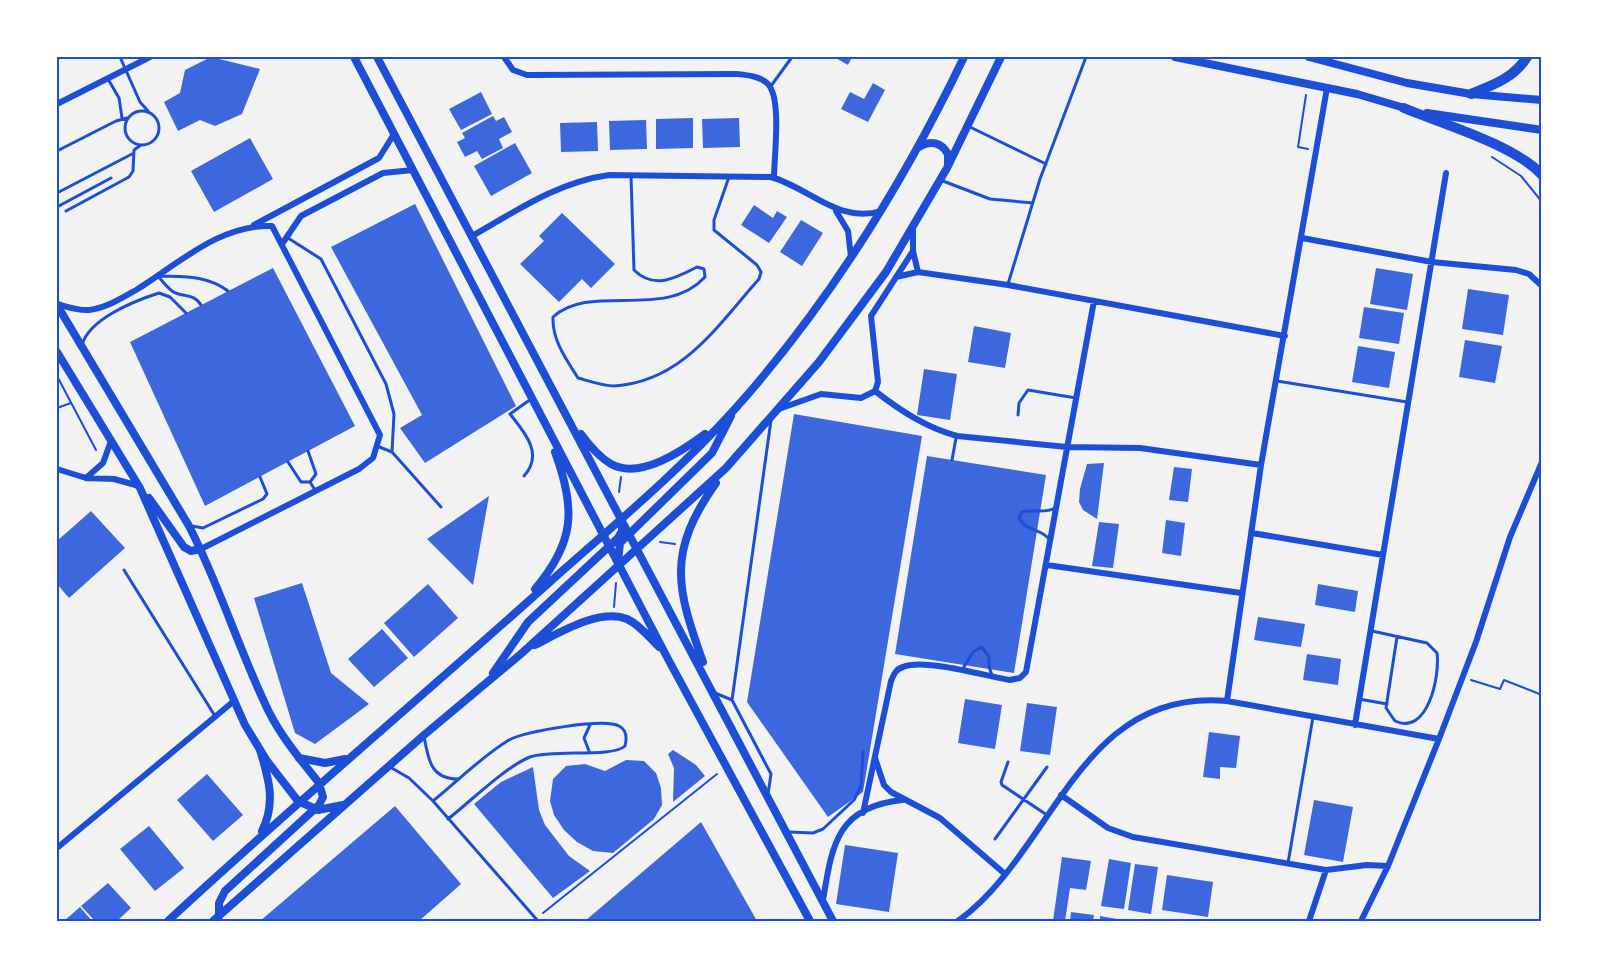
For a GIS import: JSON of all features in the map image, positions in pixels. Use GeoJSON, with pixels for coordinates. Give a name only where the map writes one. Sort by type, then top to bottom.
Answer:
{"type":"FeatureCollection","features":[{"type":"Feature","properties":{"kind":"highway"},"geometry":{"type":"LineString","coordinates":[[1472,93],[1500,83],[1514,73],[1527,57]]}},
{"type":"Feature","properties":{"kind":"highway"},"geometry":{"type":"LineString","coordinates":[[1404,108],[1498,146],[1535,167],[1542,175]]}},
{"type":"Feature","properties":{"kind":"main road"},"geometry":{"type":"LineString","coordinates":[[354,57],[668,659],[808,920]]}},
{"type":"Feature","properties":{"kind":"main road"},"geometry":{"type":"LineString","coordinates":[[377,57],[833,921]]}},
{"type":"Feature","properties":{"kind":"main road"},"geometry":{"type":"LineString","coordinates":[[168,921],[298,801],[621,518],[733,411],[763,376],[851,257],[919,147],[964,57]]}},
{"type":"Feature","properties":{"kind":"main road"},"geometry":{"type":"LineString","coordinates":[[216,919],[424,735],[522,653],[726,468],[771,418],[856,314],[913,229],[947,168],[1001,57]]}},
{"type":"Feature","properties":{"kind":"main road"},"geometry":{"type":"LineString","coordinates":[[1175,57],[1327,87],[1404,108],[1460,119],[1542,130]]}},
{"type":"Feature","properties":{"kind":"main road"},"geometry":{"type":"LineString","coordinates":[[1309,57],[1407,83],[1472,93],[1542,100]]}},
{"type":"Feature","properties":{"kind":"main road"},"geometry":{"type":"LineString","coordinates":[[919,147],[932,142],[945,148],[948,154],[947,168]]}},
{"type":"Feature","properties":{"kind":"main road"},"geometry":{"type":"LineString","coordinates":[[620,566],[618,548],[629,533],[712,453],[733,411]]}},
{"type":"Feature","properties":{"kind":"main road"},"geometry":{"type":"LineString","coordinates":[[566,415],[602,458],[622,468],[634,469],[661,460],[694,442],[723,421]]}},
{"type":"Feature","properties":{"kind":"main road"},"geometry":{"type":"LineString","coordinates":[[513,615],[555,563],[570,523],[567,487],[543,418]]}},
{"type":"Feature","properties":{"kind":"main road"},"geometry":{"type":"LineString","coordinates":[[713,692],[683,602],[680,568],[683,546],[694,517],[726,468]]}},
{"type":"Feature","properties":{"kind":"main road"},"geometry":{"type":"LineString","coordinates":[[488,682],[528,622],[621,534],[621,518]]}},
{"type":"Feature","properties":{"kind":"main road"},"geometry":{"type":"LineString","coordinates":[[522,653],[584,623],[614,617],[628,620],[638,626],[668,659]]}},
{"type":"Feature","properties":{"kind":"main road"},"geometry":{"type":"LineString","coordinates":[[260,750],[271,798],[268,816],[260,836]]}},
{"type":"Feature","properties":{"kind":"main road"},"geometry":{"type":"LineString","coordinates":[[299,758],[330,763],[351,756]]}},
{"type":"Feature","properties":{"kind":"main road"},"geometry":{"type":"LineString","coordinates":[[216,919],[219,903],[225,891],[315,809],[323,797],[319,783]]}},
{"type":"Feature","properties":{"kind":"main road"},"geometry":{"type":"LineString","coordinates":[[298,801],[315,809],[346,804]]}},
{"type":"Feature","properties":{"kind":"street"},"geometry":{"type":"LineString","coordinates":[[57,104],[150,57]]}},
{"type":"Feature","properties":{"kind":"street"},"geometry":{"type":"LineString","coordinates":[[504,57],[513,70],[528,75],[743,75],[757,78],[770,87],[775,109],[774,178]]}},
{"type":"Feature","properties":{"kind":"street"},"geometry":{"type":"LineString","coordinates":[[1227,701],[1261,465],[1327,87]]}},
{"type":"Feature","properties":{"kind":"street"},"geometry":{"type":"LineString","coordinates":[[57,305],[77,310],[99,308],[120,299],[226,233],[254,225],[379,158],[394,134]]}},
{"type":"Feature","properties":{"kind":"street"},"geometry":{"type":"LineString","coordinates":[[282,244],[301,216],[383,173],[413,170]]}},
{"type":"Feature","properties":{"kind":"street"},"geometry":{"type":"LineString","coordinates":[[1355,725],[1446,173]]}},
{"type":"Feature","properties":{"kind":"street"},"geometry":{"type":"LineString","coordinates":[[472,236],[572,183],[595,177],[631,174],[774,178],[796,187],[833,208],[857,215],[881,211]]}},
{"type":"Feature","properties":{"kind":"street"},"geometry":{"type":"LineString","coordinates":[[833,208],[848,231],[851,257]]}},
{"type":"Feature","properties":{"kind":"street"},"geometry":{"type":"LineString","coordinates":[[57,351],[140,487],[184,547],[191,550],[201,549],[359,469],[373,458],[380,435],[272,226],[254,225]]}},
{"type":"Feature","properties":{"kind":"street"},"geometry":{"type":"LineString","coordinates":[[913,229],[913,251],[918,272]]}},
{"type":"Feature","properties":{"kind":"street"},"geometry":{"type":"LineString","coordinates":[[1302,238],[1432,262],[1516,270],[1529,274],[1542,286]]}},
{"type":"Feature","properties":{"kind":"street"},"geometry":{"type":"LineString","coordinates":[[779,408],[821,394],[861,398],[875,391],[878,382],[871,316],[913,251]]}},
{"type":"Feature","properties":{"kind":"street"},"geometry":{"type":"LineString","coordinates":[[896,277],[918,272],[1008,285],[1284,336]]}},
{"type":"Feature","properties":{"kind":"street"},"geometry":{"type":"LineString","coordinates":[[863,813],[891,681],[896,671],[903,666],[917,664],[1014,680],[1026,672],[1094,302]]}},
{"type":"Feature","properties":{"kind":"street"},"geometry":{"type":"LineString","coordinates":[[57,305],[201,549],[268,712],[319,783]]}},
{"type":"Feature","properties":{"kind":"street"},"geometry":{"type":"LineString","coordinates":[[875,391],[915,420],[957,436],[1067,447],[1140,448],[1261,465]]}},
{"type":"Feature","properties":{"kind":"street"},"geometry":{"type":"LineString","coordinates":[[86,478],[103,464],[111,439]]}},
{"type":"Feature","properties":{"kind":"street"},"geometry":{"type":"LineString","coordinates":[[1361,921],[1388,866],[1439,739],[1510,537],[1542,462]]}},
{"type":"Feature","properties":{"kind":"street"},"geometry":{"type":"LineString","coordinates":[[57,469],[86,478],[114,479],[140,487],[234,701],[260,750],[298,801]]}},
{"type":"Feature","properties":{"kind":"street"},"geometry":{"type":"LineString","coordinates":[[1252,533],[1383,555]]}},
{"type":"Feature","properties":{"kind":"street"},"geometry":{"type":"LineString","coordinates":[[1047,565],[1241,593]]}},
{"type":"Feature","properties":{"kind":"street"},"geometry":{"type":"LineString","coordinates":[[57,848],[234,701]]}},
{"type":"Feature","properties":{"kind":"street"},"geometry":{"type":"LineString","coordinates":[[958,921],[978,904],[1005,874],[1062,795],[1102,747],[1144,715],[1180,702],[1227,701],[1439,739]]}},
{"type":"Feature","properties":{"kind":"street"},"geometry":{"type":"LineString","coordinates":[[874,756],[884,785],[903,800],[940,818],[1005,874]]}},
{"type":"Feature","properties":{"kind":"street"},"geometry":{"type":"LineString","coordinates":[[1062,795],[1098,822],[1133,837],[1326,870],[1367,865],[1388,866]]}},
{"type":"Feature","properties":{"kind":"street"},"geometry":{"type":"LineString","coordinates":[[823,902],[834,843],[843,828],[879,804],[903,800]]}},
{"type":"Feature","properties":{"kind":"street"},"geometry":{"type":"LineString","coordinates":[[1309,921],[1326,870]]}},
{"type":"Feature","properties":{"kind":"lane"},"geometry":{"type":"LineString","coordinates":[[57,193],[133,153],[141,145],[153,141],[159,131],[157,120],[140,102],[120,57]]}},
{"type":"Feature","properties":{"kind":"lane"},"geometry":{"type":"LineString","coordinates":[[770,87],[792,57]]}},
{"type":"Feature","properties":{"kind":"lane"},"geometry":{"type":"LineString","coordinates":[[1008,285],[1046,164],[1086,57]]}},
{"type":"Feature","properties":{"kind":"lane"},"geometry":{"type":"LineString","coordinates":[[108,79],[119,98],[122,118]]}},
{"type":"Feature","properties":{"kind":"lane"},"geometry":{"type":"LineString","coordinates":[[57,151],[122,118],[127,118],[136,111],[148,112]]}},
{"type":"Feature","properties":{"kind":"lane"},"geometry":{"type":"LineString","coordinates":[[127,118],[126,136],[135,144],[141,145]]}},
{"type":"Feature","properties":{"kind":"lane"},"geometry":{"type":"LineString","coordinates":[[968,126],[1046,164]]}},
{"type":"Feature","properties":{"kind":"lane"},"geometry":{"type":"LineString","coordinates":[[66,211],[129,177],[134,165],[133,153]]}},
{"type":"Feature","properties":{"kind":"lane"},"geometry":{"type":"LineString","coordinates":[[631,174],[634,270],[649,280],[667,281],[697,267],[704,269],[705,277],[697,286],[668,297],[642,302],[595,302],[560,310],[553,317],[552,328],[560,350],[578,378],[612,386],[653,379],[686,360],[759,279],[761,272],[757,265],[714,230],[714,219],[729,177]]}},
{"type":"Feature","properties":{"kind":"lane"},"geometry":{"type":"LineString","coordinates":[[57,207],[111,178]]}},
{"type":"Feature","properties":{"kind":"lane"},"geometry":{"type":"LineString","coordinates":[[940,180],[990,199],[1033,203]]}},
{"type":"Feature","properties":{"kind":"lane"},"geometry":{"type":"LineString","coordinates":[[286,237],[321,259],[381,375],[394,414],[392,452]]}},
{"type":"Feature","properties":{"kind":"lane"},"geometry":{"type":"LineString","coordinates":[[158,276],[200,277],[216,282],[228,291]]}},
{"type":"Feature","properties":{"kind":"lane"},"geometry":{"type":"LineString","coordinates":[[158,276],[173,292],[187,294],[197,299],[201,305]]}},
{"type":"Feature","properties":{"kind":"lane"},"geometry":{"type":"LineString","coordinates":[[82,347],[85,335],[105,318],[159,293],[170,297],[186,313]]}},
{"type":"Feature","properties":{"kind":"lane"},"geometry":{"type":"LineString","coordinates":[[1277,381],[1409,402]]}},
{"type":"Feature","properties":{"kind":"lane"},"geometry":{"type":"LineString","coordinates":[[1018,415],[1019,403],[1028,390],[1076,398]]}},
{"type":"Feature","properties":{"kind":"lane"},"geometry":{"type":"LineString","coordinates":[[524,476],[532,464],[532,448],[528,436],[510,414],[532,398]]}},
{"type":"Feature","properties":{"kind":"lane"},"geometry":{"type":"LineString","coordinates":[[768,797],[771,774],[732,700],[771,418]]}},
{"type":"Feature","properties":{"kind":"lane"},"geometry":{"type":"LineString","coordinates":[[952,460],[957,436]]}},
{"type":"Feature","properties":{"kind":"lane"},"geometry":{"type":"LineString","coordinates":[[377,446],[392,452],[441,507]]}},
{"type":"Feature","properties":{"kind":"lane"},"geometry":{"type":"LineString","coordinates":[[308,451],[316,474],[310,482]]}},
{"type":"Feature","properties":{"kind":"lane"},"geometry":{"type":"LineString","coordinates":[[288,462],[301,482],[310,482]]}},
{"type":"Feature","properties":{"kind":"lane"},"geometry":{"type":"LineString","coordinates":[[189,526],[203,528],[263,499],[267,494],[260,477]]}},
{"type":"Feature","properties":{"kind":"lane"},"geometry":{"type":"LineString","coordinates":[[310,482],[316,492]]}},
{"type":"Feature","properties":{"kind":"lane"},"geometry":{"type":"LineString","coordinates":[[1051,545],[1049,538],[1042,532],[1027,528],[1019,518],[1022,512],[1053,510],[1058,505]]}},
{"type":"Feature","properties":{"kind":"lane"},"geometry":{"type":"LineString","coordinates":[[124,570],[216,717]]}},
{"type":"Feature","properties":{"kind":"lane"},"geometry":{"type":"LineString","coordinates":[[1370,631],[1397,637],[1432,645],[1438,657],[1431,698],[1420,718],[1411,723],[1400,723],[1391,717],[1387,704],[1397,637]]}},
{"type":"Feature","properties":{"kind":"lane"},"geometry":{"type":"LineString","coordinates":[[961,671],[969,662],[973,652],[982,647],[989,657],[988,666],[992,676]]}},
{"type":"Feature","properties":{"kind":"lane"},"geometry":{"type":"LineString","coordinates":[[713,692],[732,700]]}},
{"type":"Feature","properties":{"kind":"lane"},"geometry":{"type":"LineString","coordinates":[[1359,699],[1387,704]]}},
{"type":"Feature","properties":{"kind":"lane"},"geometry":{"type":"LineString","coordinates":[[1288,864],[1313,717]]}},
{"type":"Feature","properties":{"kind":"lane"},"geometry":{"type":"LineString","coordinates":[[589,752],[584,738],[590,725]]}},
{"type":"Feature","properties":{"kind":"lane"},"geometry":{"type":"LineString","coordinates":[[433,801],[495,749],[519,735],[548,729],[590,725],[619,725],[623,729],[627,740],[620,750],[551,753],[529,758],[448,819]]}},
{"type":"Feature","properties":{"kind":"lane"},"geometry":{"type":"LineString","coordinates":[[424,735],[429,761],[435,772],[446,778],[459,779]]}},
{"type":"Feature","properties":{"kind":"lane"},"geometry":{"type":"LineString","coordinates":[[785,831],[813,832],[823,829],[842,813],[854,800],[861,786],[863,752]]}},
{"type":"Feature","properties":{"kind":"lane"},"geometry":{"type":"LineString","coordinates":[[1008,762],[1001,782],[1047,815]]}},
{"type":"Feature","properties":{"kind":"lane"},"geometry":{"type":"LineString","coordinates":[[388,767],[409,778],[433,801],[537,920]]}},
{"type":"Feature","properties":{"kind":"lane"},"geometry":{"type":"LineString","coordinates":[[995,839],[1047,767]]}},
{"type":"Feature","properties":{"kind":"path"},"geometry":{"type":"LineString","coordinates":[[1298,147],[1305,105]]}},
{"type":"Feature","properties":{"kind":"path"},"geometry":{"type":"LineString","coordinates":[[1498,146],[1492,158],[1521,176],[1542,202]]}},
{"type":"Feature","properties":{"kind":"path"},"geometry":{"type":"LineString","coordinates":[[57,376],[103,464]]}},
{"type":"Feature","properties":{"kind":"path"},"geometry":{"type":"LineString","coordinates":[[57,408],[86,398]]}},
{"type":"Feature","properties":{"kind":"path"},"geometry":{"type":"LineString","coordinates":[[619,494],[622,468]]}},
{"type":"Feature","properties":{"kind":"path"},"geometry":{"type":"LineString","coordinates":[[660,542],[683,546]]}},
{"type":"Feature","properties":{"kind":"path"},"geometry":{"type":"LineString","coordinates":[[614,617],[616,582]]}},
{"type":"Feature","properties":{"kind":"path"},"geometry":{"type":"LineString","coordinates":[[1462,677],[1500,689],[1504,680],[1542,695]]}},
{"type":"Feature","properties":{"kind":"path"},"geometry":{"type":"LineString","coordinates":[[537,920],[727,767]]}},
{"type":"Feature","properties":{"kind":"building"},"geometry":{"type":"Polygon","coordinates":[[[211,57],[260,69],[242,114],[215,126],[200,120],[178,131],[164,102],[180,93],[185,70],[211,57]]]}},
{"type":"Feature","properties":{"kind":"building"},"geometry":{"type":"Polygon","coordinates":[[[834,57],[852,57],[848,65],[834,57]]]}},
{"type":"Feature","properties":{"kind":"building"},"geometry":{"type":"Polygon","coordinates":[[[873,83],[885,90],[868,122],[841,109],[850,92],[864,99],[873,83]]]}},
{"type":"Feature","properties":{"kind":"building"},"geometry":{"type":"Polygon","coordinates":[[[481,92],[492,114],[461,130],[449,109],[481,92]]]}},
{"type":"Feature","properties":{"kind":"building"},"geometry":{"type":"Polygon","coordinates":[[[493,116],[496,121],[504,117],[512,132],[499,139],[503,148],[482,159],[477,151],[465,157],[457,142],[465,138],[462,133],[493,116]]]}},
{"type":"Feature","properties":{"kind":"building"},"geometry":{"type":"Polygon","coordinates":[[[693,118],[693,148],[656,149],[656,119],[693,118]]]}},
{"type":"Feature","properties":{"kind":"building"},"geometry":{"type":"Polygon","coordinates":[[[739,118],[740,147],[703,148],[702,119],[739,118]]]}},
{"type":"Feature","properties":{"kind":"building"},"geometry":{"type":"Polygon","coordinates":[[[646,120],[647,149],[610,150],[609,121],[646,120]]]}},
{"type":"Feature","properties":{"kind":"building"},"geometry":{"type":"Polygon","coordinates":[[[597,122],[598,151],[561,152],[560,123],[597,122]]]}},
{"type":"Feature","properties":{"kind":"building"},"geometry":{"type":"Polygon","coordinates":[[[250,138],[273,179],[214,212],[191,171],[250,138]]]}},
{"type":"Feature","properties":{"kind":"building"},"geometry":{"type":"Polygon","coordinates":[[[515,143],[532,173],[491,196],[474,166],[515,143]]]}},
{"type":"Feature","properties":{"kind":"building"},"geometry":{"type":"Polygon","coordinates":[[[415,204],[516,406],[425,463],[400,428],[422,415],[331,247],[415,204]]]}},
{"type":"Feature","properties":{"kind":"building"},"geometry":{"type":"Polygon","coordinates":[[[754,205],[773,218],[777,211],[787,217],[769,243],[741,225],[754,205]]]}},
{"type":"Feature","properties":{"kind":"building"},"geometry":{"type":"Polygon","coordinates":[[[562,213],[615,264],[591,288],[582,279],[559,302],[520,264],[544,241],[539,236],[562,213]]]}},
{"type":"Feature","properties":{"kind":"building"},"geometry":{"type":"Polygon","coordinates":[[[801,220],[823,233],[802,266],[780,252],[801,220]]]}},
{"type":"Feature","properties":{"kind":"building"},"geometry":{"type":"Polygon","coordinates":[[[273,268],[355,426],[205,506],[130,342],[273,268]]]}},
{"type":"Feature","properties":{"kind":"building"},"geometry":{"type":"Polygon","coordinates":[[[1376,268],[1413,274],[1407,310],[1370,304],[1376,268]]]}},
{"type":"Feature","properties":{"kind":"building"},"geometry":{"type":"Polygon","coordinates":[[[1468,289],[1509,295],[1503,335],[1462,329],[1468,289]]]}},
{"type":"Feature","properties":{"kind":"building"},"geometry":{"type":"Polygon","coordinates":[[[1364,307],[1404,313],[1399,344],[1359,338],[1364,307]]]}},
{"type":"Feature","properties":{"kind":"building"},"geometry":{"type":"Polygon","coordinates":[[[974,326],[1011,333],[1005,368],[968,362],[974,326]]]}},
{"type":"Feature","properties":{"kind":"building"},"geometry":{"type":"Polygon","coordinates":[[[1465,340],[1502,346],[1495,383],[1459,377],[1465,340]]]}},
{"type":"Feature","properties":{"kind":"building"},"geometry":{"type":"Polygon","coordinates":[[[1358,346],[1395,352],[1389,388],[1352,382],[1358,346]]]}},
{"type":"Feature","properties":{"kind":"building"},"geometry":{"type":"Polygon","coordinates":[[[924,369],[957,374],[950,420],[917,415],[924,369]]]}},
{"type":"Feature","properties":{"kind":"building"},"geometry":{"type":"Polygon","coordinates":[[[794,414],[922,436],[863,792],[828,817],[747,702],[794,414]]]}},
{"type":"Feature","properties":{"kind":"building"},"geometry":{"type":"Polygon","coordinates":[[[927,456],[1046,475],[1014,673],[895,654],[927,456]]]}},
{"type":"Feature","properties":{"kind":"building"},"geometry":{"type":"Polygon","coordinates":[[[1104,463],[1097,519],[1083,510],[1079,502],[1080,489],[1087,464],[1104,463]]]}},
{"type":"Feature","properties":{"kind":"building"},"geometry":{"type":"Polygon","coordinates":[[[1174,467],[1192,469],[1188,502],[1169,500],[1174,467]]]}},
{"type":"Feature","properties":{"kind":"building"},"geometry":{"type":"Polygon","coordinates":[[[489,496],[473,585],[427,539],[489,496]]]}},
{"type":"Feature","properties":{"kind":"building"},"geometry":{"type":"Polygon","coordinates":[[[91,511],[125,548],[69,598],[57,584],[57,541],[91,511]]]}},
{"type":"Feature","properties":{"kind":"building"},"geometry":{"type":"Polygon","coordinates":[[[1166,520],[1185,523],[1181,556],[1162,553],[1166,520]]]}},
{"type":"Feature","properties":{"kind":"building"},"geometry":{"type":"Polygon","coordinates":[[[1099,522],[1119,524],[1113,568],[1092,566],[1099,522]]]}},
{"type":"Feature","properties":{"kind":"building"},"geometry":{"type":"Polygon","coordinates":[[[302,583],[331,673],[369,704],[315,744],[295,733],[254,598],[302,583]]]}},
{"type":"Feature","properties":{"kind":"building"},"geometry":{"type":"Polygon","coordinates":[[[428,584],[458,618],[414,657],[384,623],[428,584]]]}},
{"type":"Feature","properties":{"kind":"building"},"geometry":{"type":"Polygon","coordinates":[[[1318,584],[1358,591],[1355,612],[1315,605],[1318,584]]]}},
{"type":"Feature","properties":{"kind":"building"},"geometry":{"type":"Polygon","coordinates":[[[1258,617],[1305,624],[1301,647],[1254,640],[1258,617]]]}},
{"type":"Feature","properties":{"kind":"building"},"geometry":{"type":"Polygon","coordinates":[[[382,629],[408,658],[374,687],[348,659],[382,629]]]}},
{"type":"Feature","properties":{"kind":"building"},"geometry":{"type":"Polygon","coordinates":[[[1307,654],[1341,659],[1338,685],[1303,680],[1307,654]]]}},
{"type":"Feature","properties":{"kind":"building"},"geometry":{"type":"Polygon","coordinates":[[[965,699],[1002,705],[995,749],[958,743],[965,699]]]}},
{"type":"Feature","properties":{"kind":"building"},"geometry":{"type":"Polygon","coordinates":[[[1027,703],[1057,707],[1050,755],[1020,751],[1027,703]]]}},
{"type":"Feature","properties":{"kind":"building"},"geometry":{"type":"Polygon","coordinates":[[[1209,732],[1240,736],[1236,768],[1220,767],[1220,779],[1203,777],[1209,732]]]}},
{"type":"Feature","properties":{"kind":"building"},"geometry":{"type":"Polygon","coordinates":[[[673,750],[696,765],[705,776],[673,802],[674,768],[668,754],[673,750]]]}},
{"type":"Feature","properties":{"kind":"building"},"geometry":{"type":"Polygon","coordinates":[[[626,760],[644,761],[656,773],[661,788],[662,805],[654,819],[613,853],[593,851],[577,842],[564,830],[554,815],[550,801],[553,779],[566,766],[585,764],[605,771],[626,760]]]}},
{"type":"Feature","properties":{"kind":"building"},"geometry":{"type":"Polygon","coordinates":[[[533,767],[539,810],[545,825],[569,856],[590,871],[553,898],[474,804],[501,782],[533,767]]]}},
{"type":"Feature","properties":{"kind":"building"},"geometry":{"type":"Polygon","coordinates":[[[207,774],[243,815],[213,841],[177,800],[207,774]]]}},
{"type":"Feature","properties":{"kind":"building"},"geometry":{"type":"Polygon","coordinates":[[[1314,800],[1353,807],[1343,862],[1304,855],[1314,800]]]}},
{"type":"Feature","properties":{"kind":"building"},"geometry":{"type":"Polygon","coordinates":[[[395,806],[461,884],[419,921],[260,921],[395,806]]]}},
{"type":"Feature","properties":{"kind":"building"},"geometry":{"type":"Polygon","coordinates":[[[701,822],[757,921],[585,921],[701,822]]]}},
{"type":"Feature","properties":{"kind":"building"},"geometry":{"type":"Polygon","coordinates":[[[149,826],[184,868],[155,891],[120,849],[149,826]]]}},
{"type":"Feature","properties":{"kind":"building"},"geometry":{"type":"Polygon","coordinates":[[[845,845],[898,853],[889,912],[836,904],[845,845]]]}},
{"type":"Feature","properties":{"kind":"building"},"geometry":{"type":"Polygon","coordinates":[[[1062,857],[1091,861],[1086,890],[1070,888],[1065,921],[1053,921],[1062,857]]]}},
{"type":"Feature","properties":{"kind":"building"},"geometry":{"type":"Polygon","coordinates":[[[1109,859],[1131,863],[1124,909],[1101,906],[1109,859]]]}},
{"type":"Feature","properties":{"kind":"building"},"geometry":{"type":"Polygon","coordinates":[[[1135,864],[1158,867],[1151,914],[1128,910],[1135,864]]]}},
{"type":"Feature","properties":{"kind":"building"},"geometry":{"type":"Polygon","coordinates":[[[1167,875],[1213,882],[1208,917],[1162,910],[1167,875]]]}},
{"type":"Feature","properties":{"kind":"building"},"geometry":{"type":"Polygon","coordinates":[[[108,883],[131,908],[117,921],[95,921],[81,906],[108,883]]]}},
{"type":"Feature","properties":{"kind":"building"},"geometry":{"type":"Polygon","coordinates":[[[80,907],[92,921],[64,921],[80,907]]]}},
{"type":"Feature","properties":{"kind":"building"},"geometry":{"type":"Polygon","coordinates":[[[1071,912],[1094,915],[1093,921],[1070,921],[1071,912]]]}},
{"type":"Feature","properties":{"kind":"building"},"geometry":{"type":"Polygon","coordinates":[[[1100,916],[1123,920],[1100,921],[1100,916]]]}}]}
